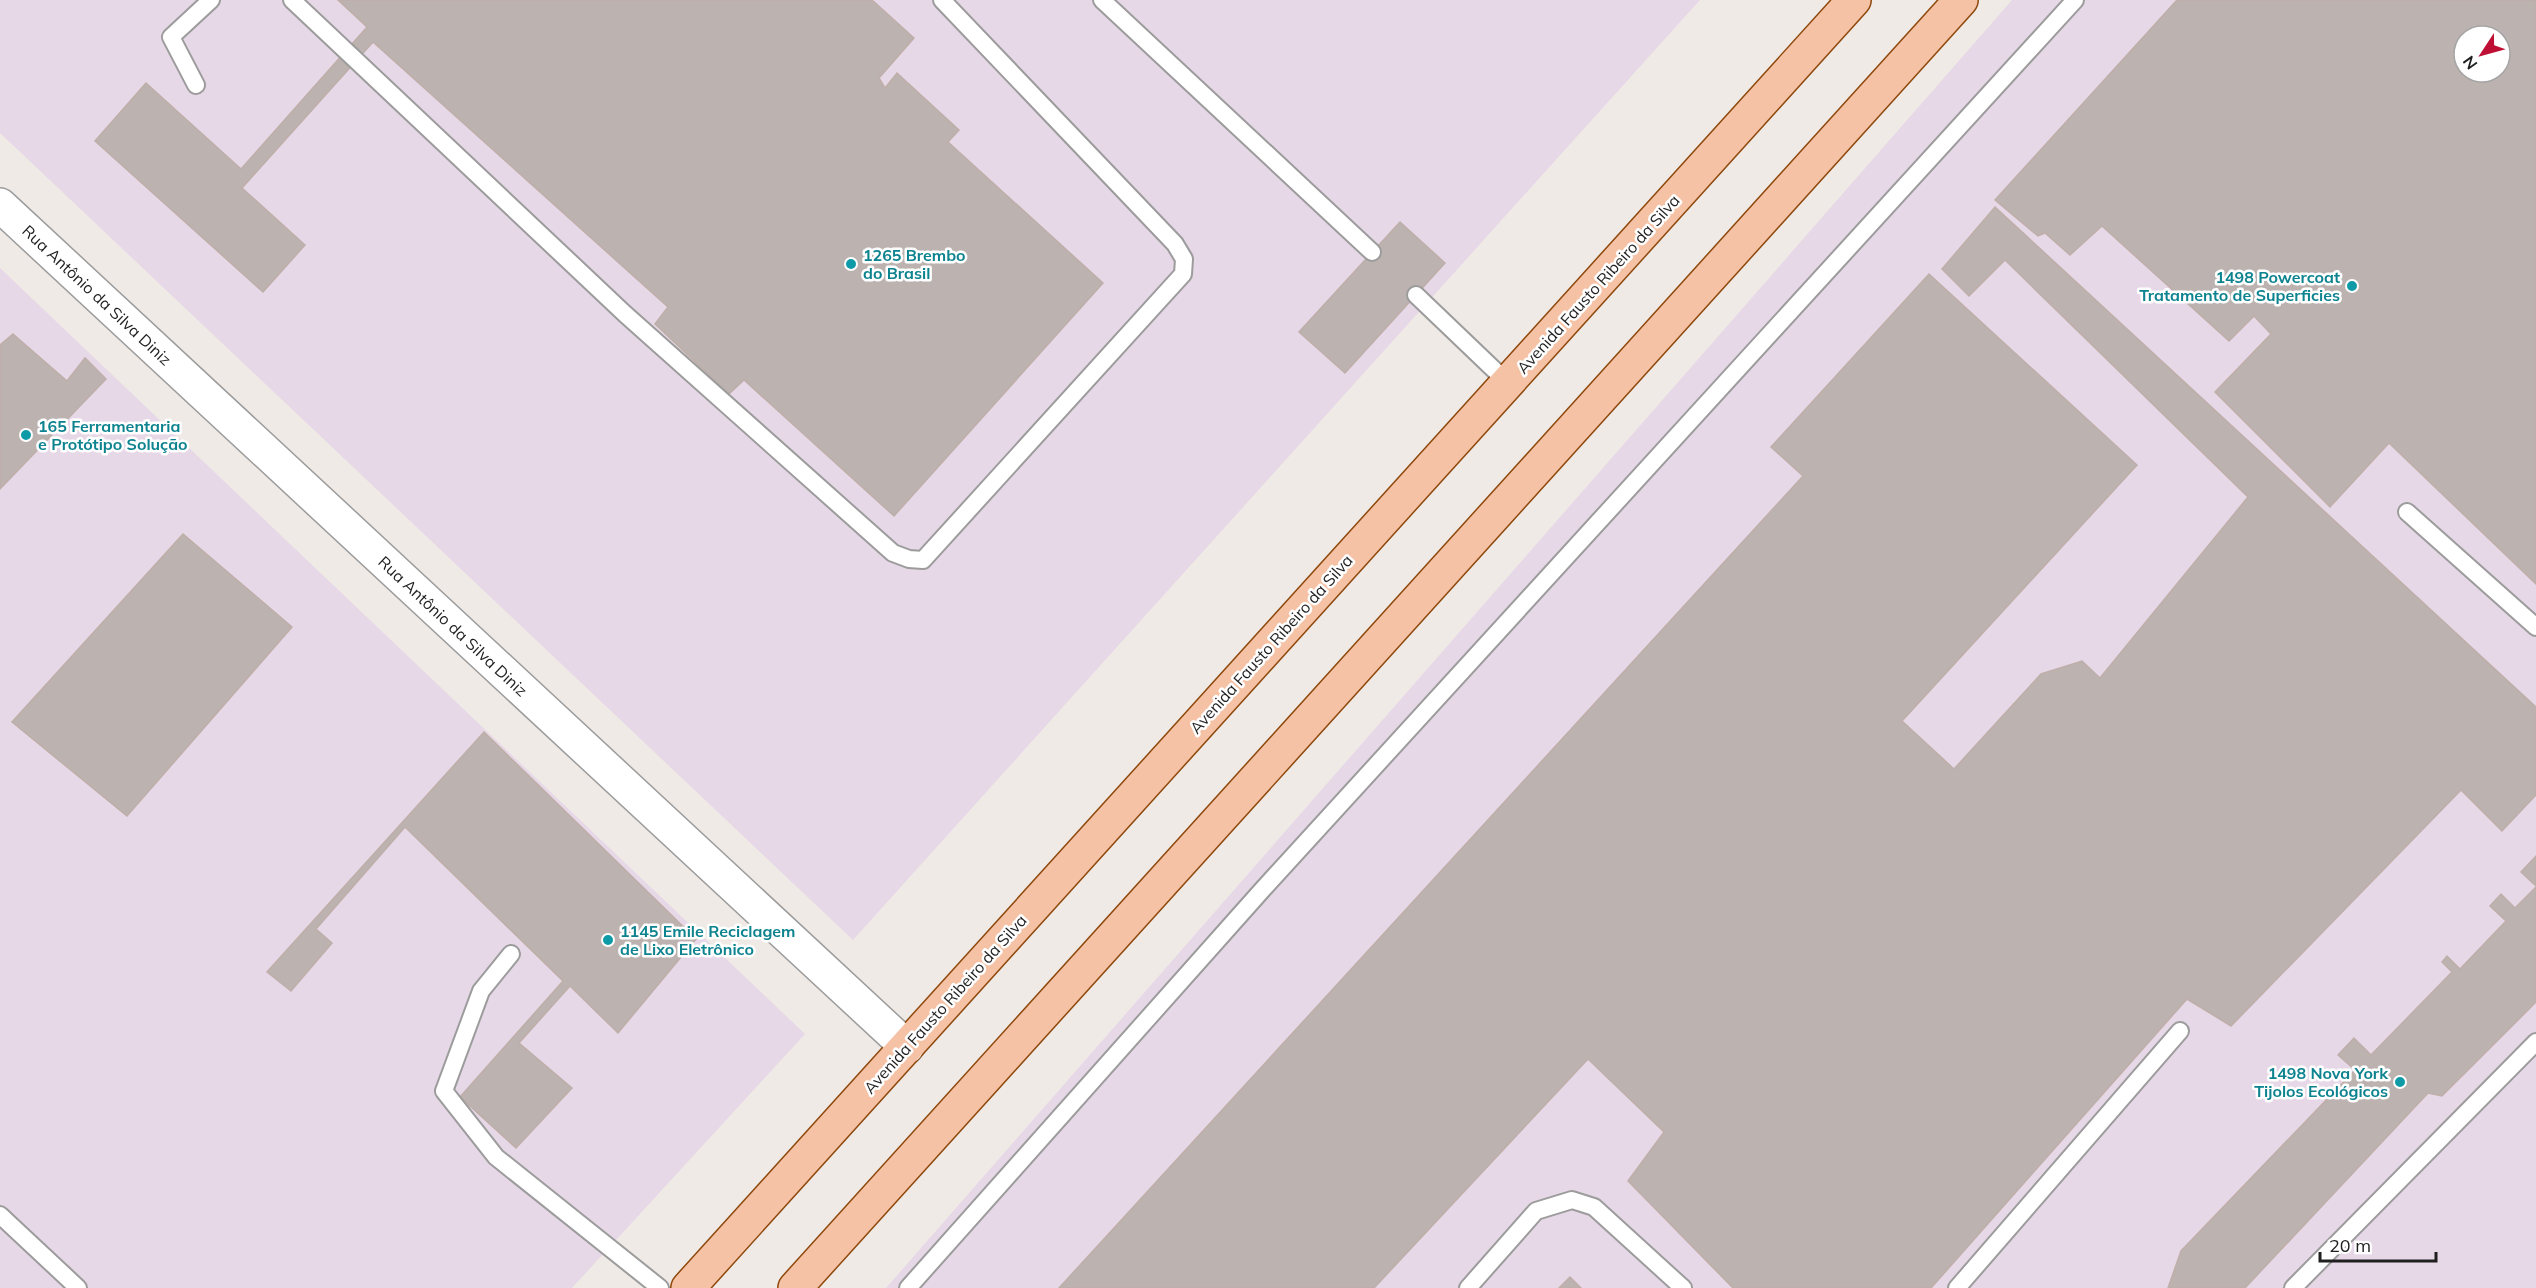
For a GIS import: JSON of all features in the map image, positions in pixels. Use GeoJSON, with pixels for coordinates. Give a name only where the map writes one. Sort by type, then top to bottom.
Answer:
{"type":"FeatureCollection","features":[{"type":"Feature","properties":{"kind":"main road","name":"Avenida Fausto Ribeiro da Silva"},"geometry":{"type":"LineString","coordinates":[[688,1288],[1854,0]]}},
{"type":"Feature","properties":{"kind":"main road"},"geometry":{"type":"LineString","coordinates":[[795,1288],[1961,0]]}},
{"type":"Feature","properties":{"kind":"street","name":"Rua Antônio da Silva Diniz"},"geometry":{"type":"LineString","coordinates":[[0,205],[907,1047]]}},
{"type":"Feature","properties":{"kind":"lane"},"geometry":{"type":"LineString","coordinates":[[196,85],[171,37],[211,0]]}},
{"type":"Feature","properties":{"kind":"lane"},"geometry":{"type":"LineString","coordinates":[[292,0],[625,314],[893,553],[923,560],[1184,274],[1184,259],[1175,244],[942,0]]}},
{"type":"Feature","properties":{"kind":"lane"},"geometry":{"type":"LineString","coordinates":[[1102,0],[1372,252]]}},
{"type":"Feature","properties":{"kind":"lane"},"geometry":{"type":"LineString","coordinates":[[908,1288],[1263,889],[2075,0]]}},
{"type":"Feature","properties":{"kind":"lane"},"geometry":{"type":"LineString","coordinates":[[1416,295],[1508,383]]}},
{"type":"Feature","properties":{"kind":"lane"},"geometry":{"type":"LineString","coordinates":[[2407,512],[2536,627]]}},
{"type":"Feature","properties":{"kind":"lane"},"geometry":{"type":"LineString","coordinates":[[511,954],[481,991],[444,1091],[496,1157],[660,1288]]}},
{"type":"Feature","properties":{"kind":"lane"},"geometry":{"type":"LineString","coordinates":[[1957,1288],[2180,1031]]}},
{"type":"Feature","properties":{"kind":"lane"},"geometry":{"type":"LineString","coordinates":[[2293,1288],[2536,1042]]}},
{"type":"Feature","properties":{"kind":"lane"},"geometry":{"type":"LineString","coordinates":[[1468,1288],[1536,1211],[1572,1200],[1594,1207],[1683,1288]]}},
{"type":"Feature","properties":{"kind":"lane"},"geometry":{"type":"LineString","coordinates":[[0,1215],[78,1288]]}},
{"type":"Feature","properties":{"kind":"shaded area"},"geometry":{"type":"Polygon","coordinates":[[[0,0],[1700,0],[853,940],[0,133],[0,0]]]}},
{"type":"Feature","properties":{"kind":"shaded area"},"geometry":{"type":"Polygon","coordinates":[[[2012,0],[2536,0],[2536,1288],[886,1288],[2012,0]]]}},
{"type":"Feature","properties":{"kind":"shaded area"},"geometry":{"type":"Polygon","coordinates":[[[0,268],[805,1034],[572,1288],[0,1288],[0,268]]]}},
{"type":"Feature","properties":{"kind":"building","name":"1265 Brembo do Brasil"},"geometry":{"type":"Polygon","coordinates":[[[338,0],[872,0],[914,38],[879,78],[885,88],[897,73],[959,130],[948,142],[1103,283],[894,516],[744,380],[729,394],[655,324],[668,307],[373,42],[242,188],[305,245],[263,292],[95,141],[146,83],[241,169],[367,27],[338,0]]]}},
{"type":"Feature","properties":{"kind":"building","name":"1498 Powercoat Tratamento de Superficies"},"geometry":{"type":"Polygon","coordinates":[[[2177,0],[2536,0],[2536,584],[2389,443],[2330,507],[2215,392],[2271,334],[2254,316],[2229,341],[2102,226],[2070,255],[2045,233],[2038,236],[1995,200],[2177,0]]]}},
{"type":"Feature","properties":{"kind":"building"},"geometry":{"type":"Polygon","coordinates":[[[1995,207],[2536,707],[2536,795],[2502,831],[2461,790],[2231,1026],[2187,999],[1931,1288],[1733,1288],[1628,1181],[1664,1132],[1588,1059],[1374,1288],[1059,1288],[1803,476],[1771,447],[1929,274],[2137,465],[1902,721],[1954,769],[2041,674],[2082,661],[2100,678],[2248,497],[2005,260],[1969,296],[1942,269],[1995,207]]]}},
{"type":"Feature","properties":{"kind":"building"},"geometry":{"type":"Polygon","coordinates":[[[1400,222],[1445,263],[1345,373],[1299,332],[1400,222]]]}},
{"type":"Feature","properties":{"kind":"building","name":"165 Ferramentaria e Protótipo Solução"},"geometry":{"type":"Polygon","coordinates":[[[13,334],[67,381],[85,358],[106,379],[0,489],[0,345],[13,334]]]}},
{"type":"Feature","properties":{"kind":"building"},"geometry":{"type":"Polygon","coordinates":[[[183,534],[292,627],[127,816],[12,722],[183,534]]]}},
{"type":"Feature","properties":{"kind":"building","name":"1145 Emile Reciclagem de Lixo Eletrônico"},"geometry":{"type":"Polygon","coordinates":[[[484,732],[696,939],[618,1033],[570,986],[519,1043],[572,1088],[516,1148],[460,1097],[563,981],[405,827],[316,929],[332,943],[291,991],[267,972],[484,732]]]}},
{"type":"Feature","properties":{"kind":"building"},"geometry":{"type":"Polygon","coordinates":[[[2536,856],[2536,886],[2521,872],[2536,856]]]}},
{"type":"Feature","properties":{"kind":"building","name":"1498 Nova York Tijolos Ecológicos"},"geometry":{"type":"Polygon","coordinates":[[[2536,887],[2536,1002],[2442,1096],[2428,1093],[2245,1288],[2168,1288],[2181,1251],[2355,1070],[2338,1055],[2354,1038],[2371,1055],[2452,972],[2442,962],[2447,956],[2460,969],[2506,921],[2490,906],[2501,894],[2515,908],[2536,887]]]}},
{"type":"Feature","properties":{"kind":"building"},"geometry":{"type":"Polygon","coordinates":[[[1570,1277],[1581,1288],[1559,1288],[1570,1277]]]}},
{"type":"Feature","properties":{"kind":"place","name":"1265 Brembo do Brasil"},"geometry":{"type":"Point","coordinates":[851,264]}},
{"type":"Feature","properties":{"kind":"place","name":"1498 Powercoat Tratamento de Superficies"},"geometry":{"type":"Point","coordinates":[2352,286]}},
{"type":"Feature","properties":{"kind":"place","name":"165 Ferramentaria e Protótipo Solução"},"geometry":{"type":"Point","coordinates":[26,435]}},
{"type":"Feature","properties":{"kind":"place","name":"1145 Emile Reciclagem de Lixo Eletrônico"},"geometry":{"type":"Point","coordinates":[608,940]}},
{"type":"Feature","properties":{"kind":"place","name":"1498 Nova York Tijolos Ecológicos"},"geometry":{"type":"Point","coordinates":[2400,1082]}}]}
